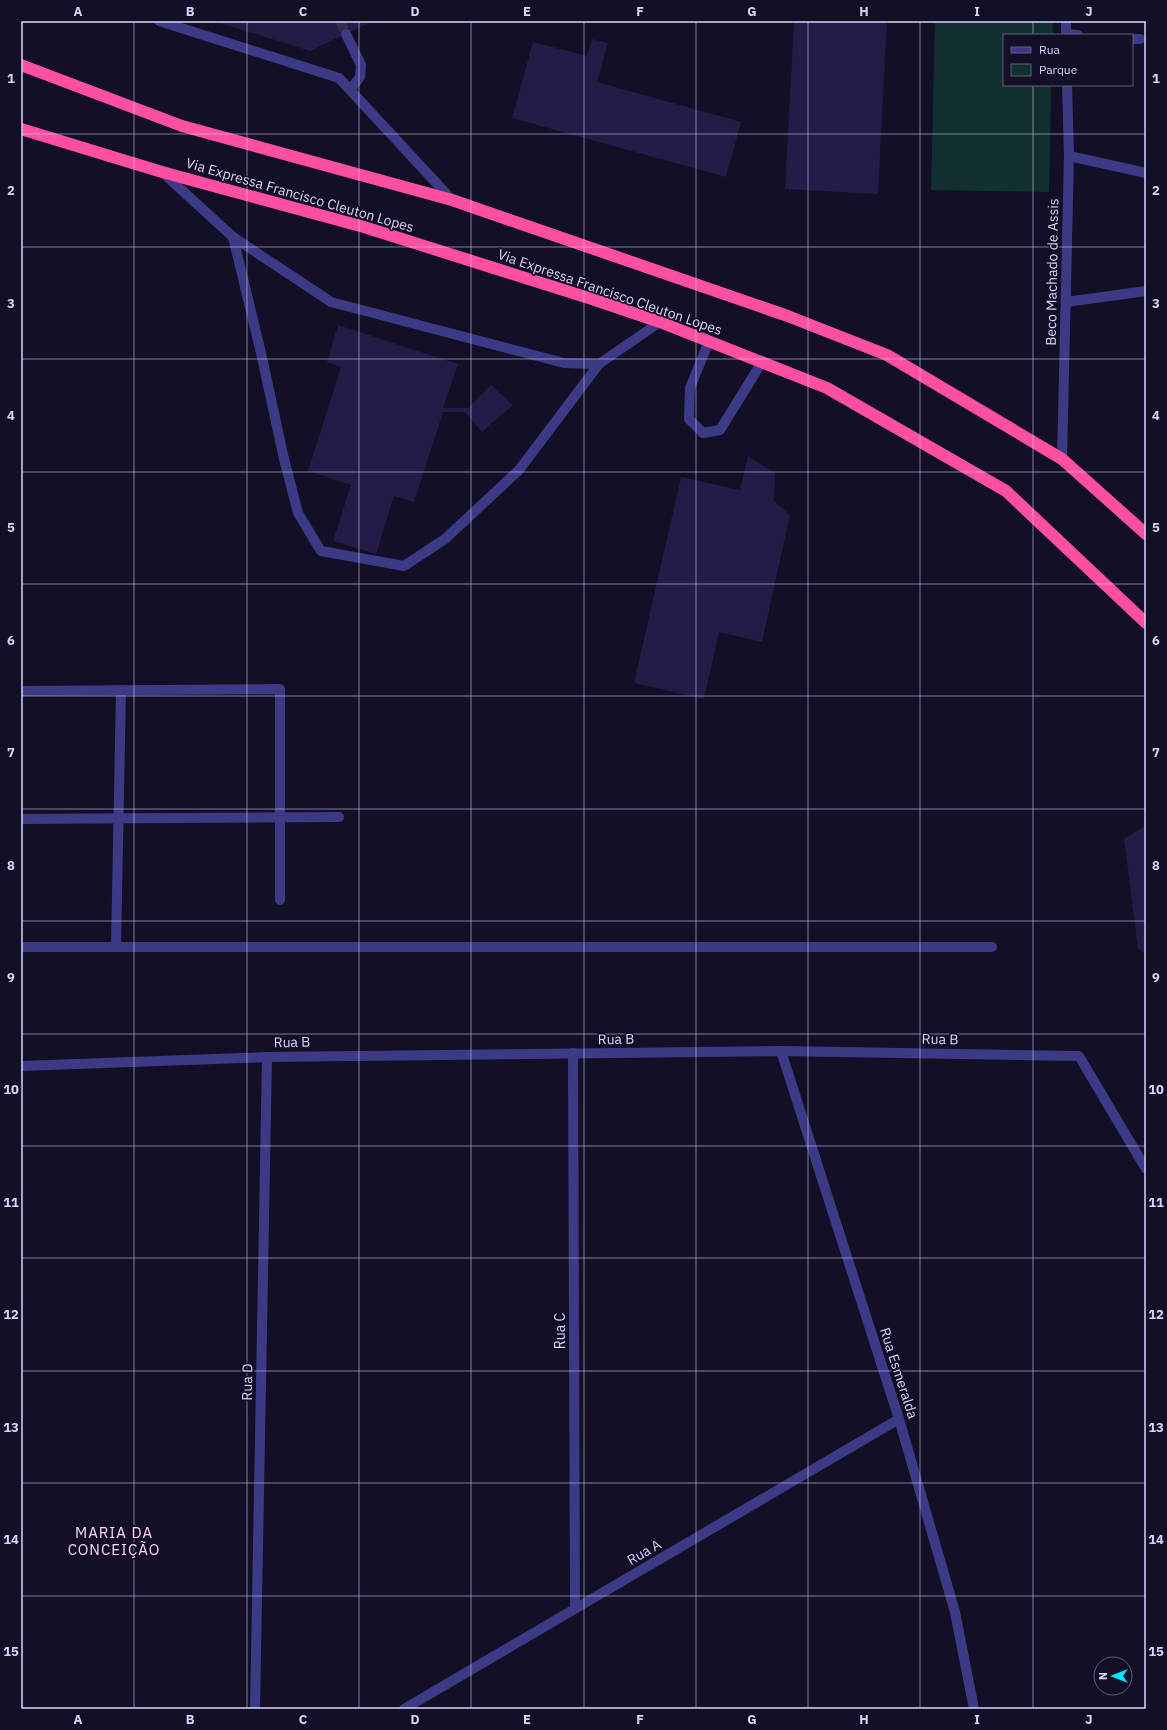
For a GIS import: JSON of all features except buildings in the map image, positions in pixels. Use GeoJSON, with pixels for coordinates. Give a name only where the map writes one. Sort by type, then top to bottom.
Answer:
{"type":"FeatureCollection","features":[{"type":"Feature","properties":{"kind":"highway"},"geometry":{"type":"LineString","coordinates":[[21,65],[182,126],[452,200],[778,312],[887,355],[1062,460],[1146,534]]}},
{"type":"Feature","properties":{"kind":"highway","name":"Via Expressa Francisco Cleuton Lopes"},"geometry":{"type":"LineString","coordinates":[[21,129],[162,172],[364,227],[660,322],[827,388],[1006,491],[1146,623]]}},
{"type":"Feature","properties":{"kind":"street"},"geometry":{"type":"LineString","coordinates":[[159,21],[339,78],[351,89],[452,200]]}},
{"type":"Feature","properties":{"kind":"street"},"geometry":{"type":"LineString","coordinates":[[1066,21],[1066,34]]}},
{"type":"Feature","properties":{"kind":"street"},"geometry":{"type":"LineString","coordinates":[[346,34],[361,65],[360,77],[351,89]]}},
{"type":"Feature","properties":{"kind":"street","name":"Beco Machado de Assis"},"geometry":{"type":"LineString","coordinates":[[1062,460],[1069,156],[1067,86]]}},
{"type":"Feature","properties":{"kind":"street"},"geometry":{"type":"LineString","coordinates":[[1069,156],[1146,173]]}},
{"type":"Feature","properties":{"kind":"street"},"geometry":{"type":"LineString","coordinates":[[162,172],[233,237],[331,302],[564,363],[599,364]]}},
{"type":"Feature","properties":{"kind":"street"},"geometry":{"type":"LineString","coordinates":[[233,237],[262,353],[284,459],[298,513],[321,551],[404,566],[445,539],[519,470],[599,364],[660,322]]}},
{"type":"Feature","properties":{"kind":"street"},"geometry":{"type":"LineString","coordinates":[[1066,302],[1146,291]]}},
{"type":"Feature","properties":{"kind":"street"},"geometry":{"type":"LineString","coordinates":[[709,341],[690,388],[689,419],[703,433],[720,430],[762,362]]}},
{"type":"Feature","properties":{"kind":"street"},"geometry":{"type":"LineString","coordinates":[[21,690],[280,689],[280,900]]}},
{"type":"Feature","properties":{"kind":"street"},"geometry":{"type":"LineString","coordinates":[[116,947],[121,690]]}},
{"type":"Feature","properties":{"kind":"street"},"geometry":{"type":"LineString","coordinates":[[21,819],[339,817]]}},
{"type":"Feature","properties":{"kind":"street"},"geometry":{"type":"LineString","coordinates":[[21,947],[992,947]]}},
{"type":"Feature","properties":{"kind":"street","name":"Rua B"},"geometry":{"type":"LineString","coordinates":[[21,1066],[267,1056],[780,1051],[1079,1056],[1146,1169]]}},
{"type":"Feature","properties":{"kind":"street","name":"Rua Esmeralda"},"geometry":{"type":"LineString","coordinates":[[780,1051],[899,1419],[955,1612],[974,1709]]}},
{"type":"Feature","properties":{"kind":"street","name":"Rua C"},"geometry":{"type":"LineString","coordinates":[[573,1053],[575,1609]]}},
{"type":"Feature","properties":{"kind":"street","name":"Rua D"},"geometry":{"type":"LineString","coordinates":[[255,1709],[267,1056]]}},
{"type":"Feature","properties":{"kind":"street","name":"Rua A"},"geometry":{"type":"LineString","coordinates":[[404,1709],[899,1419]]}},
{"type":"Feature","properties":{"kind":"green space"},"geometry":{"type":"Polygon","coordinates":[[[935,21],[1053,21],[1053,34],[1003,34],[1003,86],[1051,86],[1049,192],[931,190],[935,21]]]}},
{"type":"Feature","properties":{"kind":"tunnel"},"geometry":{"type":"LineString","coordinates":[[340,21],[346,34]]}},
{"type":"Feature","properties":{"kind":"district","name":"MARIA DA CONCEIÇÃO"},"geometry":{"type":"Point","coordinates":[114,1542]}}]}
